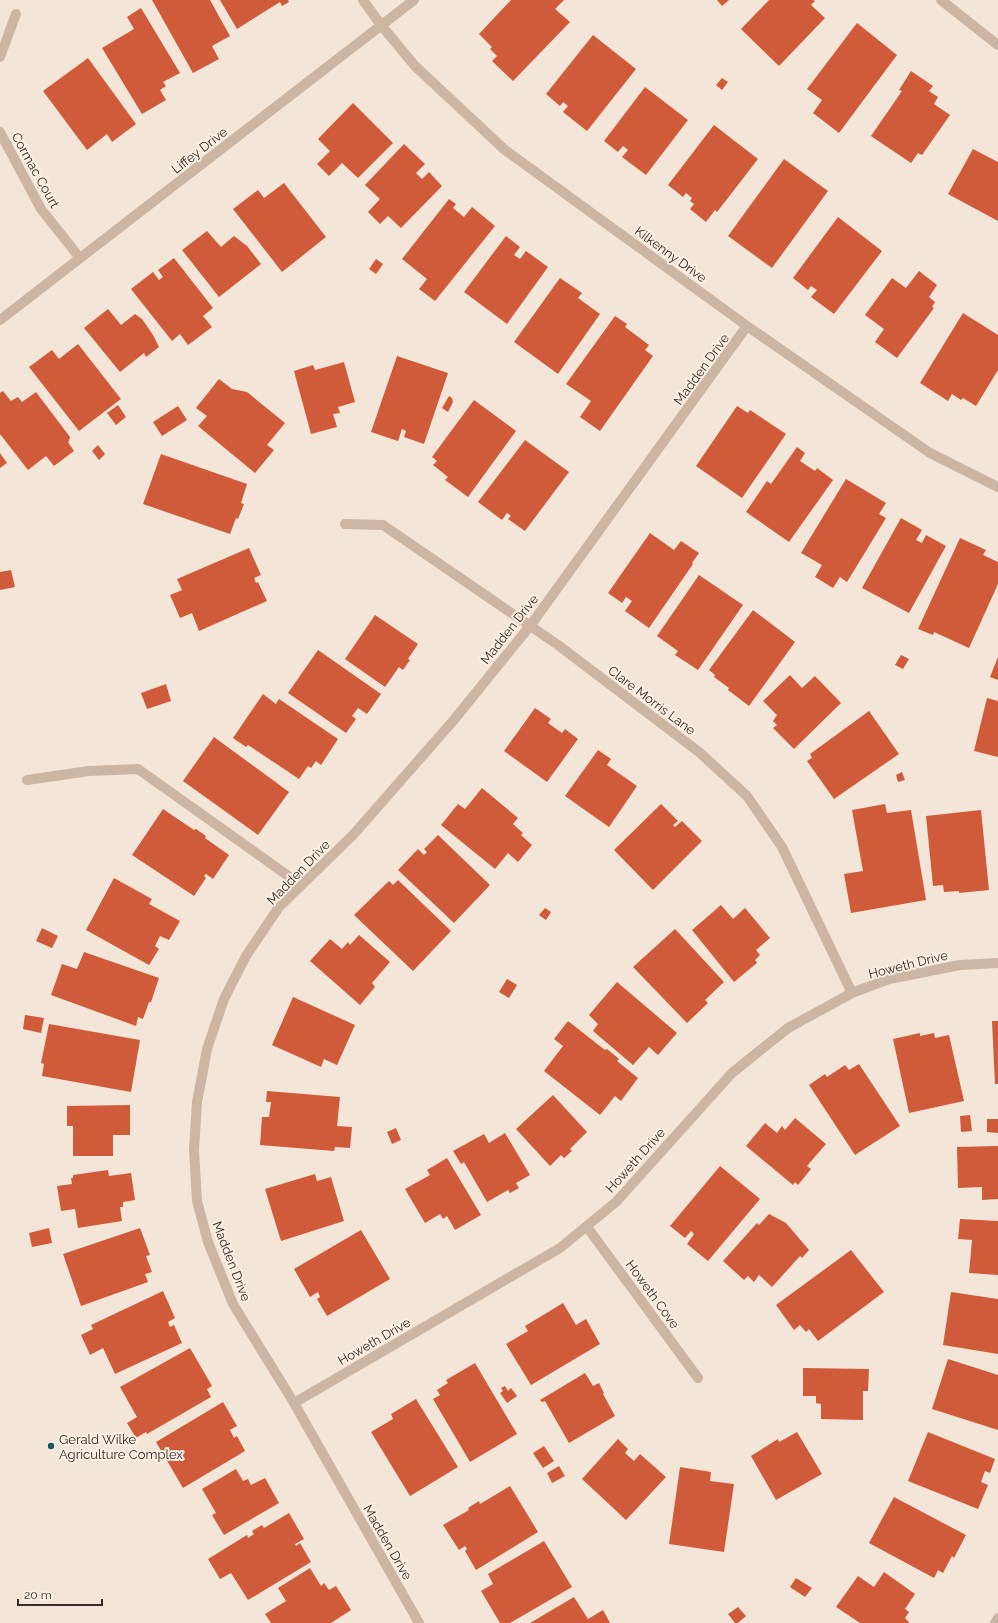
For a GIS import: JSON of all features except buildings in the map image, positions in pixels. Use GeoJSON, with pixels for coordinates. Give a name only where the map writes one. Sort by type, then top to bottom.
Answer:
{"type":"FeatureCollection","features":[{"type":"Feature","properties":{"kind":"street","name":"Kilkenny Drive"},"geometry":{"type":"LineString","coordinates":[[363,0],[381,25],[415,66],[505,150],[747,326],[930,453],[998,488]]}},
{"type":"Feature","properties":{"kind":"street","name":"Liffey Drive"},"geometry":{"type":"LineString","coordinates":[[0,320],[414,0]]}},
{"type":"Feature","properties":{"kind":"street"},"geometry":{"type":"LineString","coordinates":[[942,0],[998,44]]}},
{"type":"Feature","properties":{"kind":"street"},"geometry":{"type":"LineString","coordinates":[[0,56],[16,14]]}},
{"type":"Feature","properties":{"kind":"street","name":"Cormac Court"},"geometry":{"type":"LineString","coordinates":[[0,132],[7,148],[41,209],[80,258]]}},
{"type":"Feature","properties":{"kind":"street","name":"Madden Drive"},"geometry":{"type":"LineString","coordinates":[[419,1623],[294,1403],[233,1304],[208,1242],[197,1201],[194,1150],[197,1102],[207,1049],[224,999],[246,956],[279,906],[353,835],[453,721],[530,626],[747,326]]}},
{"type":"Feature","properties":{"kind":"street","name":"Clare Morris Lane"},"geometry":{"type":"LineString","coordinates":[[345,524],[383,525],[530,626],[699,752],[747,796],[782,847],[852,993]]}},
{"type":"Feature","properties":{"kind":"street"},"geometry":{"type":"LineString","coordinates":[[26,780],[89,771],[138,770],[302,885]]}},
{"type":"Feature","properties":{"kind":"street","name":"Howeth Drive"},"geometry":{"type":"LineString","coordinates":[[294,1403],[560,1248],[616,1202],[732,1073],[788,1028],[852,993],[889,979],[960,965],[998,963]]}},
{"type":"Feature","properties":{"kind":"street","name":"Howeth Cove"},"geometry":{"type":"LineString","coordinates":[[587,1227],[698,1378]]}},
{"type":"Feature","properties":{"kind":"street"},"geometry":{"type":"LineString","coordinates":[[995,1623],[998,1618]]}},
{"type":"Feature","properties":{"kind":"place","name":"Gerald Wilke Agriculture Complex"},"geometry":{"type":"Point","coordinates":[51,1446]}}]}
